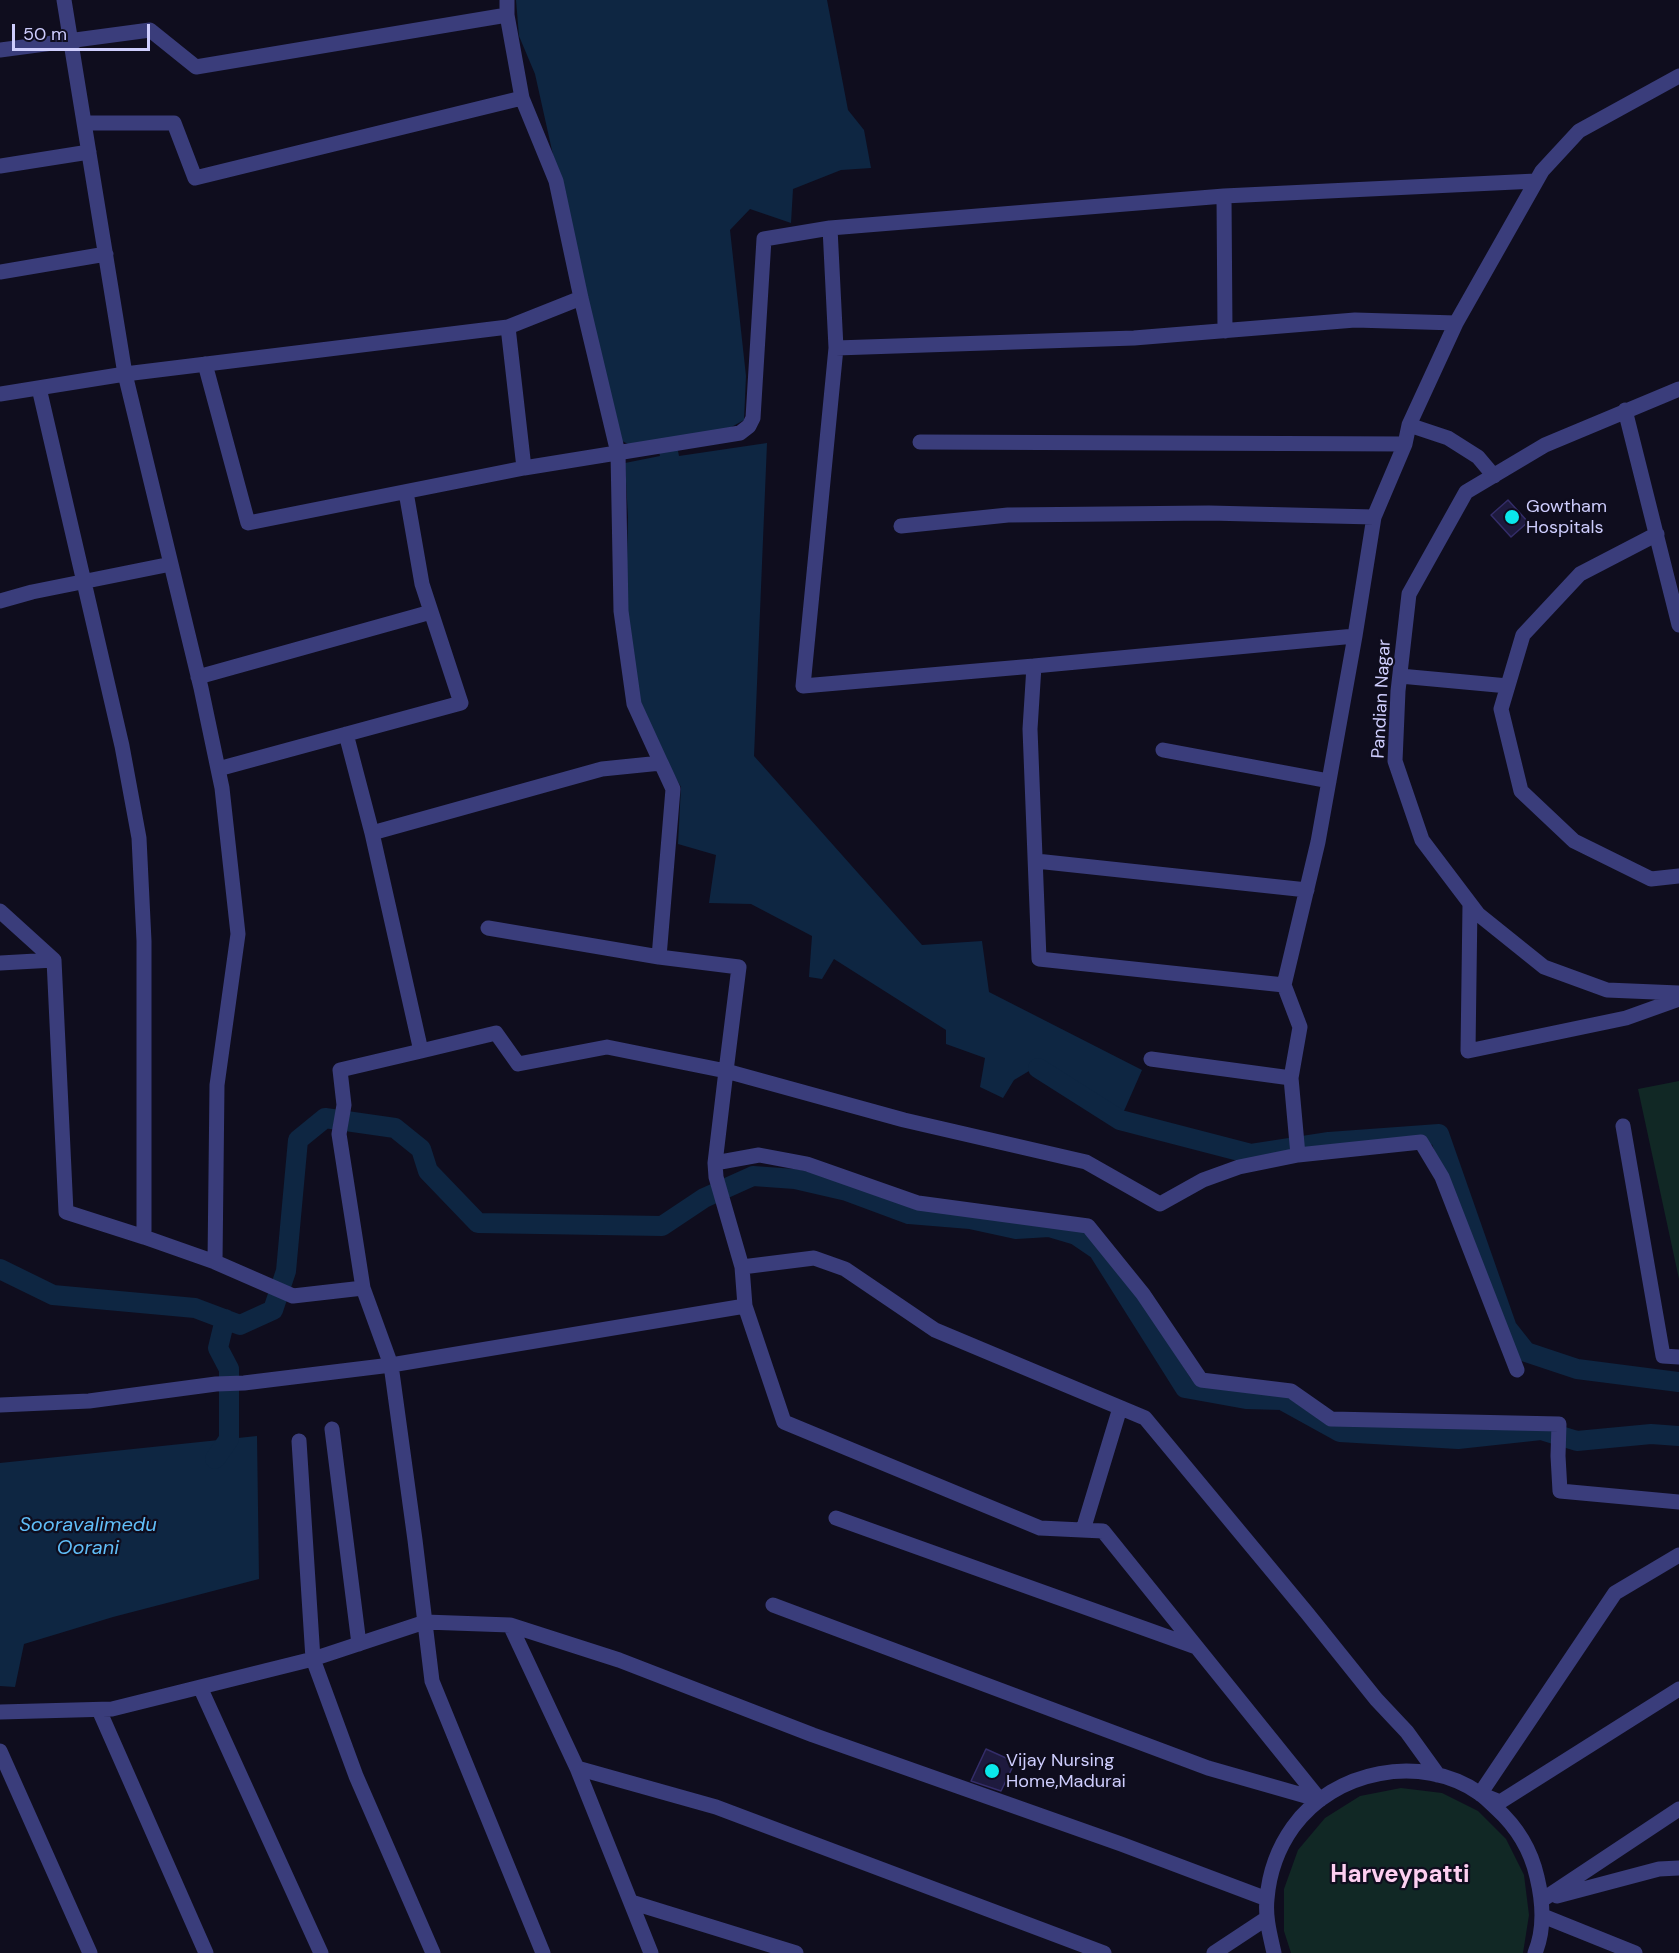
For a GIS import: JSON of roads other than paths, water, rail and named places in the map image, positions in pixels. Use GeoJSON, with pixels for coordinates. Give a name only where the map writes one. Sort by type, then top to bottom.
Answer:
{"type":"FeatureCollection","features":[{"type":"Feature","properties":{"kind":"street"},"geometry":{"type":"LineString","coordinates":[[64,0],[125,374],[198,677],[222,788],[238,934],[217,1085],[215,1262]]}},
{"type":"Feature","properties":{"kind":"street"},"geometry":{"type":"LineString","coordinates":[[0,50],[150,30],[196,66],[507,8],[522,98],[556,181],[580,298],[622,453],[621,611],[634,704],[673,789],[658,957]]}},
{"type":"Feature","properties":{"kind":"street"},"geometry":{"type":"LineString","coordinates":[[1297,1149],[1290,1078],[1300,1027],[1284,985],[1307,890],[1329,781],[1374,517],[1405,444],[1409,425],[1456,323],[1542,171],[1579,131],[1679,76]]}},
{"type":"Feature","properties":{"kind":"street"},"geometry":{"type":"LineString","coordinates":[[84,123],[174,123],[195,178],[522,98]]}},
{"type":"Feature","properties":{"kind":"street"},"geometry":{"type":"LineString","coordinates":[[0,166],[89,152]]}},
{"type":"Feature","properties":{"kind":"street"},"geometry":{"type":"LineString","coordinates":[[205,364],[248,523],[524,468],[741,433],[749,426],[753,418],[764,239],[830,228],[1224,196],[1536,181]]}},
{"type":"Feature","properties":{"kind":"street"},"geometry":{"type":"LineString","coordinates":[[1224,196],[1225,331]]}},
{"type":"Feature","properties":{"kind":"street"},"geometry":{"type":"LineString","coordinates":[[830,228],[836,348],[803,686],[1355,636]]}},
{"type":"Feature","properties":{"kind":"street"},"geometry":{"type":"LineString","coordinates":[[0,272],[106,254]]}},
{"type":"Feature","properties":{"kind":"street"},"geometry":{"type":"LineString","coordinates":[[0,394],[125,374],[508,327],[580,298]]}},
{"type":"Feature","properties":{"kind":"street"},"geometry":{"type":"LineString","coordinates":[[836,348],[1134,338],[1355,320],[1456,323]]}},
{"type":"Feature","properties":{"kind":"street"},"geometry":{"type":"LineString","coordinates":[[508,327],[524,468]]}},
{"type":"Feature","properties":{"kind":"street"},"geometry":{"type":"LineString","coordinates":[[39,388],[122,746],[139,838],[144,941],[144,1237]]}},
{"type":"Feature","properties":{"kind":"street","name":"Pandian Nagar"},"geometry":{"type":"LineString","coordinates":[[1679,389],[1545,444],[1466,492],[1409,594],[1400,676],[1395,760],[1422,840],[1478,914],[1544,967],[1607,990],[1679,993]]}},
{"type":"Feature","properties":{"kind":"street"},"geometry":{"type":"LineString","coordinates":[[1625,410],[1679,625]]}},
{"type":"Feature","properties":{"kind":"street"},"geometry":{"type":"LineString","coordinates":[[1409,425],[1448,438],[1478,457],[1494,476]]}},
{"type":"Feature","properties":{"kind":"street"},"geometry":{"type":"LineString","coordinates":[[920,442],[1405,444]]}},
{"type":"Feature","properties":{"kind":"street"},"geometry":{"type":"LineString","coordinates":[[218,769],[461,703],[422,584],[406,492]]}},
{"type":"Feature","properties":{"kind":"street"},"geometry":{"type":"LineString","coordinates":[[901,526],[1008,515],[1209,513],[1374,517]]}},
{"type":"Feature","properties":{"kind":"street"},"geometry":{"type":"LineString","coordinates":[[1657,534],[1580,574],[1523,635],[1501,709],[1521,791],[1574,841],[1651,879],[1679,876]]}},
{"type":"Feature","properties":{"kind":"street"},"geometry":{"type":"LineString","coordinates":[[0,601],[171,564]]}},
{"type":"Feature","properties":{"kind":"street"},"geometry":{"type":"LineString","coordinates":[[198,677],[431,612]]}},
{"type":"Feature","properties":{"kind":"street"},"geometry":{"type":"LineString","coordinates":[[1034,666],[1030,729],[1039,959],[1284,985]]}},
{"type":"Feature","properties":{"kind":"street"},"geometry":{"type":"LineString","coordinates":[[1400,676],[1508,686]]}},
{"type":"Feature","properties":{"kind":"street"},"geometry":{"type":"LineString","coordinates":[[346,734],[372,832],[421,1051]]}},
{"type":"Feature","properties":{"kind":"street"},"geometry":{"type":"LineString","coordinates":[[1163,750],[1329,781]]}},
{"type":"Feature","properties":{"kind":"street"},"geometry":{"type":"LineString","coordinates":[[372,832],[602,769],[661,763]]}},
{"type":"Feature","properties":{"kind":"street"},"geometry":{"type":"LineString","coordinates":[[1035,861],[1307,890]]}},
{"type":"Feature","properties":{"kind":"street"},"geometry":{"type":"LineString","coordinates":[[1470,904],[1468,1051],[1626,1018],[1679,999]]}},
{"type":"Feature","properties":{"kind":"street"},"geometry":{"type":"LineString","coordinates":[[0,911],[54,960],[66,1212],[215,1262],[293,1296],[363,1288]]}},
{"type":"Feature","properties":{"kind":"street"},"geometry":{"type":"LineString","coordinates":[[488,928],[658,957],[739,967],[716,1170],[742,1267],[745,1306],[784,1422],[1040,1527],[1103,1531],[1320,1800]]}},
{"type":"Feature","properties":{"kind":"street"},"geometry":{"type":"LineString","coordinates":[[0,963],[54,960]]}},
{"type":"Feature","properties":{"kind":"street"},"geometry":{"type":"LineString","coordinates":[[543,1953],[432,1681],[391,1365],[363,1288],[339,1134],[344,1105],[340,1070],[496,1033],[518,1064],[607,1047],[726,1071],[904,1120],[1086,1162],[1160,1204],[1203,1180],[1297,1149],[1421,1142],[1442,1178],[1517,1370]]}},
{"type":"Feature","properties":{"kind":"street"},"geometry":{"type":"LineString","coordinates":[[1151,1059],[1290,1078]]}},
{"type":"Feature","properties":{"kind":"street"},"geometry":{"type":"LineString","coordinates":[[1623,1126],[1663,1356],[1679,1357]]}},
{"type":"Feature","properties":{"kind":"street"},"geometry":{"type":"LineString","coordinates":[[716,1170],[759,1155],[807,1164],[918,1203],[1088,1226],[1143,1294],[1201,1380],[1291,1391],[1331,1419],[1559,1424],[1560,1491],[1679,1502]]}},
{"type":"Feature","properties":{"kind":"street"},"geometry":{"type":"LineString","coordinates":[[742,1267],[814,1258],[845,1269],[935,1330],[1145,1418],[1376,1699],[1407,1732],[1438,1775]]}},
{"type":"Feature","properties":{"kind":"street"},"geometry":{"type":"LineString","coordinates":[[0,1405],[90,1401],[216,1384],[244,1383],[391,1365],[745,1306]]}},
{"type":"Feature","properties":{"kind":"street"},"geometry":{"type":"LineString","coordinates":[[1083,1530],[1120,1408]]}},
{"type":"Feature","properties":{"kind":"street"},"geometry":{"type":"LineString","coordinates":[[332,1429],[359,1644]]}},
{"type":"Feature","properties":{"kind":"street"},"geometry":{"type":"LineString","coordinates":[[299,1441],[313,1659],[356,1776],[433,1953]]}},
{"type":"Feature","properties":{"kind":"street"},"geometry":{"type":"LineString","coordinates":[[836,1518],[1196,1647]]}},
{"type":"Feature","properties":{"kind":"street"},"geometry":{"type":"LineString","coordinates":[[1480,1794],[1615,1593],[1679,1555]]}},
{"type":"Feature","properties":{"kind":"street"},"geometry":{"type":"LineString","coordinates":[[773,1605],[1208,1768],[1320,1800]]}},
{"type":"Feature","properties":{"kind":"street"},"geometry":{"type":"LineString","coordinates":[[0,1712],[112,1709],[313,1659],[425,1622],[510,1625],[620,1660],[813,1735],[1121,1844],[1267,1899]]}},
{"type":"Feature","properties":{"kind":"street"},"geometry":{"type":"LineString","coordinates":[[510,1625],[577,1768],[651,1953]]}},
{"type":"Feature","properties":{"kind":"street"},"geometry":{"type":"LineString","coordinates":[[200,1687],[321,1953]]}},
{"type":"Feature","properties":{"kind":"street"},"geometry":{"type":"LineString","coordinates":[[1274,1953],[1266,1918],[1267,1899],[1275,1861],[1293,1827],[1320,1800],[1346,1784],[1376,1774],[1407,1771],[1438,1775],[1460,1782],[1500,1802],[1679,1689]]}},
{"type":"Feature","properties":{"kind":"street"},"geometry":{"type":"LineString","coordinates":[[99,1710],[206,1953]]}},
{"type":"Feature","properties":{"kind":"street"},"geometry":{"type":"LineString","coordinates":[[0,1751],[90,1953]]}},
{"type":"Feature","properties":{"kind":"street"},"geometry":{"type":"LineString","coordinates":[[577,1768],[716,1807],[1104,1953]]}},
{"type":"Feature","properties":{"kind":"street"},"geometry":{"type":"LineString","coordinates":[[1480,1794],[1512,1822],[1533,1859],[1542,1908],[1535,1953]]}},
{"type":"Feature","properties":{"kind":"street"},"geometry":{"type":"LineString","coordinates":[[1542,1908],[1679,1809]]}},
{"type":"Feature","properties":{"kind":"street"},"geometry":{"type":"LineString","coordinates":[[1542,1908],[1659,1869],[1679,1868]]}},
{"type":"Feature","properties":{"kind":"street"},"geometry":{"type":"LineString","coordinates":[[631,1902],[796,1953]]}},
{"type":"Feature","properties":{"kind":"street"},"geometry":{"type":"LineString","coordinates":[[1542,1908],[1635,1953]]}},
{"type":"Feature","properties":{"kind":"street"},"geometry":{"type":"LineString","coordinates":[[1214,1953],[1266,1918]]}},
{"type":"Feature","properties":{"kind":"water"},"geometry":{"type":"Polygon","coordinates":[[[516,0],[827,0],[848,110],[864,130],[871,168],[841,170],[793,189],[791,223],[750,209],[730,230],[746,376],[744,420],[726,430],[676,441],[679,456],[767,443],[754,756],[922,945],[982,941],[989,992],[1142,1070],[1120,1120],[1062,1082],[1029,1071],[1014,1080],[1003,1098],[980,1087],[985,1058],[946,1044],[946,1030],[834,959],[822,979],[809,977],[812,936],[751,904],[709,903],[716,855],[678,844],[681,787],[637,704],[626,604],[628,517],[625,463],[660,456],[657,443],[632,446],[616,438],[535,74],[519,36],[516,0]]]}},
{"type":"Feature","properties":{"kind":"water","name":"Sooravalimedu Oorani"},"geometry":{"type":"Polygon","coordinates":[[[257,1436],[259,1579],[113,1617],[24,1644],[15,1687],[0,1686],[0,1463],[257,1436]]]}},
{"type":"Feature","properties":{"kind":"waterway"},"geometry":{"type":"LineString","coordinates":[[1038,1068],[1120,1120],[1251,1154],[1329,1142],[1439,1134],[1507,1328],[1526,1352],[1577,1369],[1679,1382]]}},
{"type":"Feature","properties":{"kind":"waterway"},"geometry":{"type":"LineString","coordinates":[[0,1269],[53,1295],[195,1308],[240,1325],[273,1310],[286,1271],[298,1140],[325,1118],[395,1128],[421,1149],[428,1171],[478,1223],[662,1226],[704,1198],[753,1176],[795,1179],[847,1191],[909,1214],[970,1219],[1016,1229],[1049,1227],[1076,1235],[1098,1250],[1185,1388],[1246,1399],[1282,1400],[1340,1432],[1458,1439],[1541,1430],[1577,1441],[1651,1434],[1679,1436]]}},
{"type":"Feature","properties":{"kind":"waterway"},"geometry":{"type":"LineString","coordinates":[[215,1459],[229,1439],[229,1369],[218,1348],[225,1319]]}},
{"type":"Feature","properties":{"kind":"place","name":"Gowtham Hospitals"},"geometry":{"type":"Point","coordinates":[1512,517]}},
{"type":"Feature","properties":{"kind":"place","name":"Vijay Nursing Home,Madurai"},"geometry":{"type":"Point","coordinates":[992,1771]}},
{"type":"Feature","properties":{"kind":"district","name":"Harveypatti"},"geometry":{"type":"Point","coordinates":[1400,1876]}}]}
